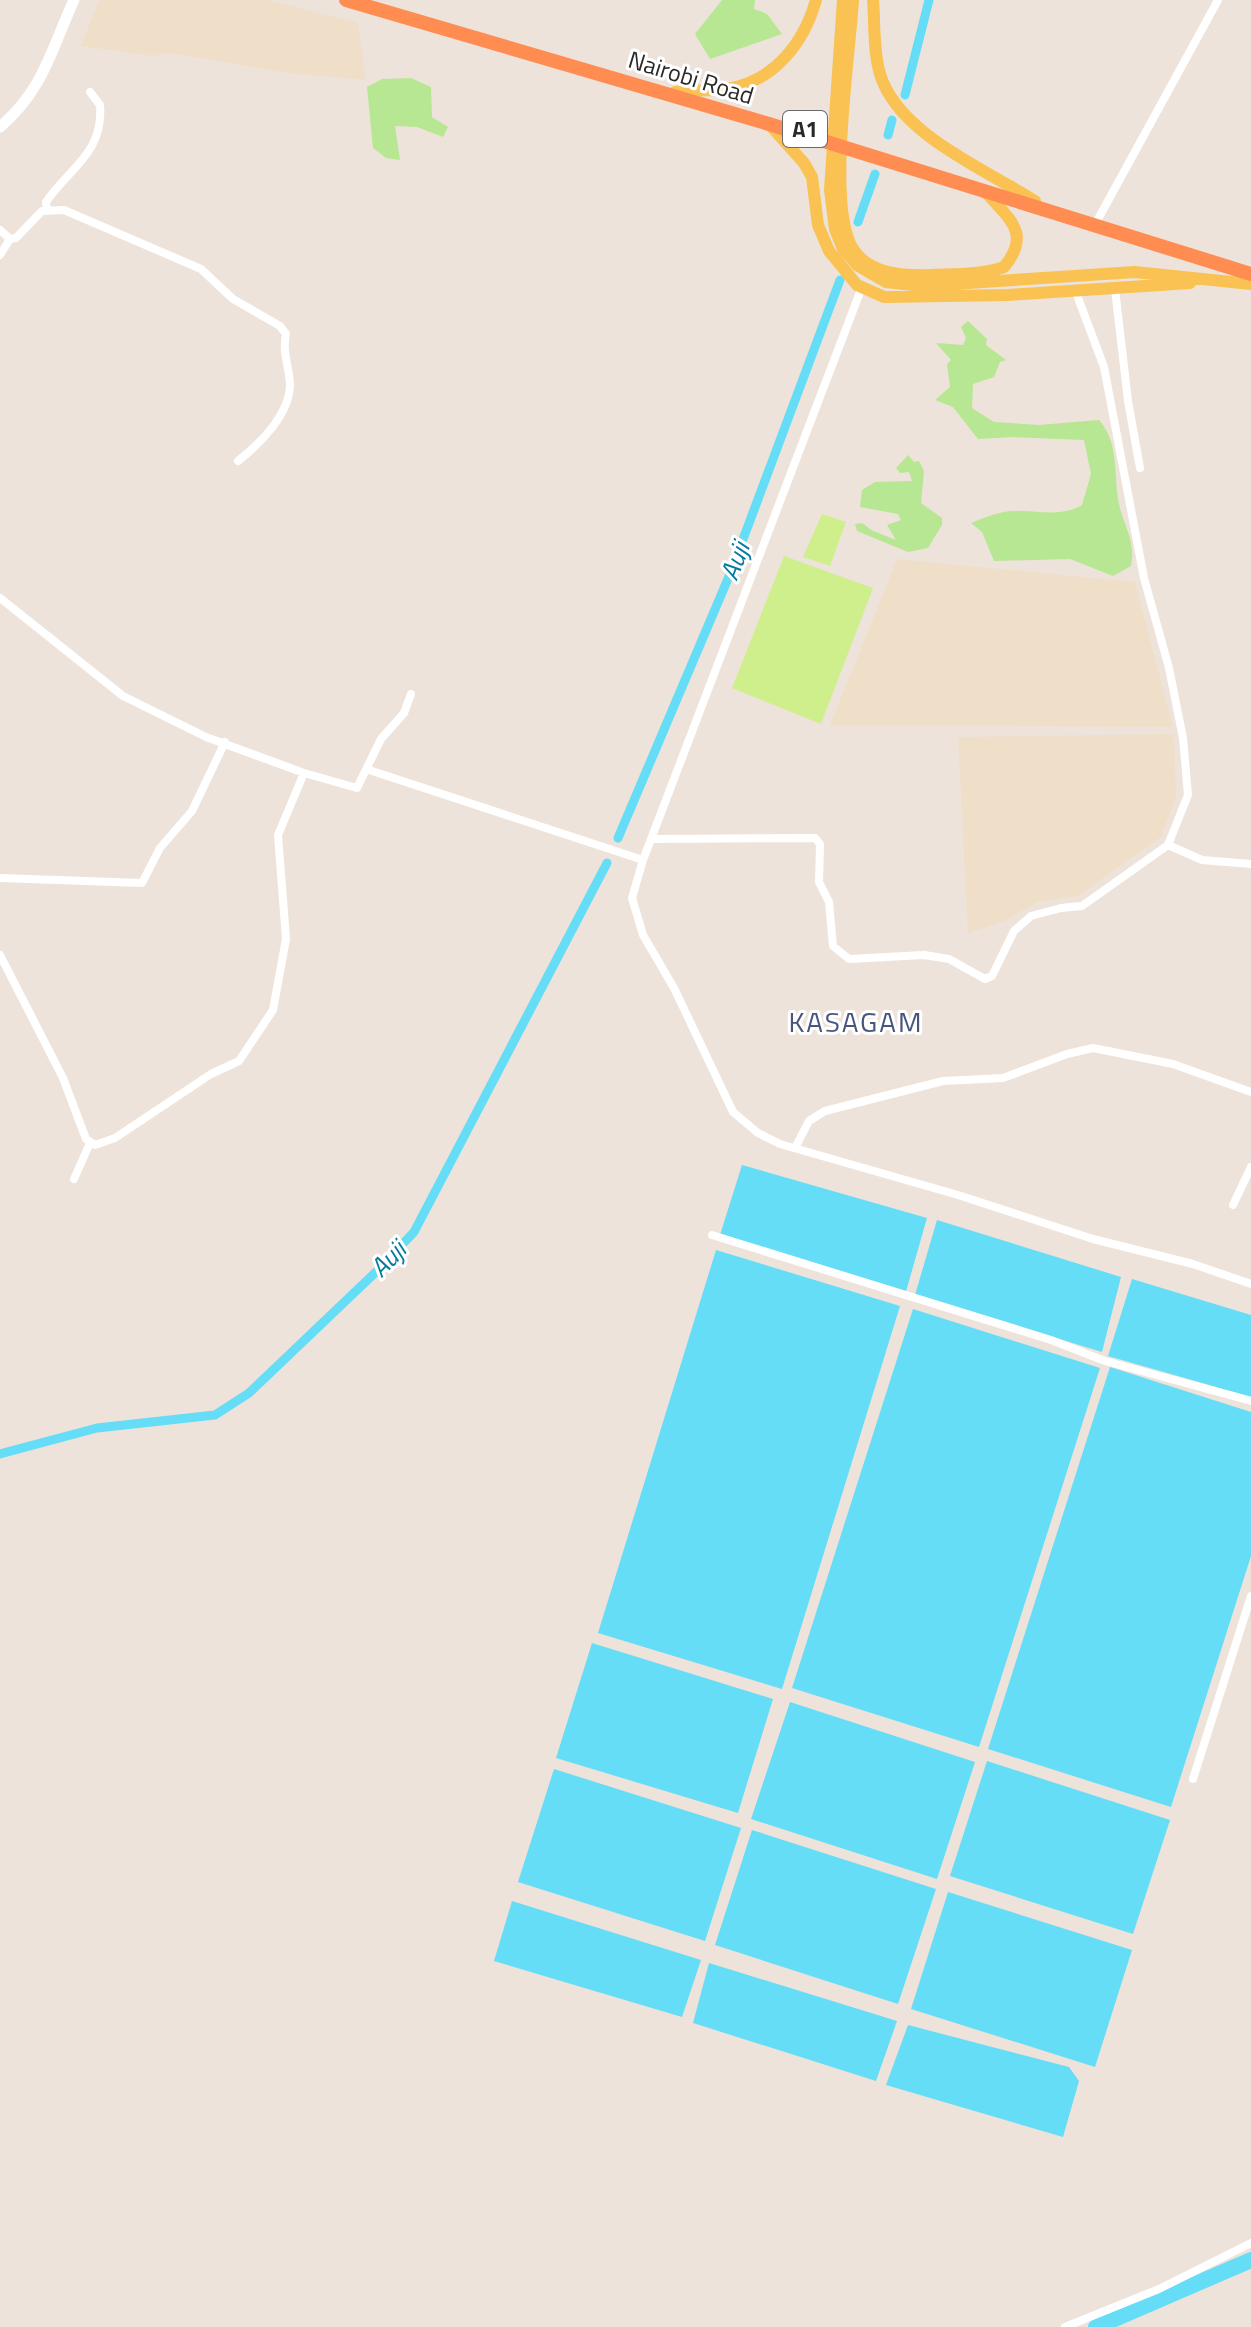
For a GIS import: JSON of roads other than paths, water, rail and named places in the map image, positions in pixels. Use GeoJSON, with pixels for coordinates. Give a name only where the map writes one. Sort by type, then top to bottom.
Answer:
{"type":"FeatureCollection","features":[{"type":"Feature","properties":{"kind":"highway","name":"Nairobi Road"},"geometry":{"type":"LineString","coordinates":[[346,0],[769,124],[1251,271]]}},
{"type":"Feature","properties":{"kind":"highway","name":"Nairobi Road"},"geometry":{"type":"LineString","coordinates":[[356,0],[1035,201],[1251,271]]}},
{"type":"Feature","properties":{"kind":"main road"},"geometry":{"type":"LineString","coordinates":[[0,127],[26,103],[42,78],[74,0]]}},
{"type":"Feature","properties":{"kind":"main road"},"geometry":{"type":"LineString","coordinates":[[675,92],[726,89],[761,76],[800,43],[816,0]]}},
{"type":"Feature","properties":{"kind":"main road"},"geometry":{"type":"LineString","coordinates":[[843,0],[837,165],[844,227],[854,249],[865,262],[906,275],[979,272],[1004,267],[1017,248],[1019,238],[1010,219],[985,191]]}},
{"type":"Feature","properties":{"kind":"main road"},"geometry":{"type":"LineString","coordinates":[[840,118],[853,0]]}},
{"type":"Feature","properties":{"kind":"main road"},"geometry":{"type":"LineString","coordinates":[[873,0],[881,76],[894,104],[936,141],[1035,201]]}},
{"type":"Feature","properties":{"kind":"main road"},"geometry":{"type":"LineString","coordinates":[[769,124],[804,163],[812,177],[823,238],[841,269],[862,287],[884,297],[938,298],[1206,282]]}},
{"type":"Feature","properties":{"kind":"main road"},"geometry":{"type":"LineString","coordinates":[[837,165],[830,190],[835,229],[843,249],[871,275],[886,282],[922,286],[1135,272],[1206,282],[1251,284]]}},
{"type":"Feature","properties":{"kind":"street"},"geometry":{"type":"LineString","coordinates":[[1097,221],[1218,0]]}},
{"type":"Feature","properties":{"kind":"street"},"geometry":{"type":"LineString","coordinates":[[47,209],[46,202],[55,188],[77,169],[98,138],[100,105],[90,92]]}},
{"type":"Feature","properties":{"kind":"street"},"geometry":{"type":"LineString","coordinates":[[0,255],[10,239],[22,235],[35,217],[47,209],[64,210],[201,269],[240,303],[284,330],[290,382],[288,397],[269,431],[238,461]]}},
{"type":"Feature","properties":{"kind":"street"},"geometry":{"type":"LineString","coordinates":[[0,230],[10,239]]}},
{"type":"Feature","properties":{"kind":"street"},"geometry":{"type":"LineString","coordinates":[[862,287],[643,860],[632,898],[635,915],[674,988],[733,1112],[758,1133],[795,1148],[1093,1239],[1193,1264],[1251,1284]]}},
{"type":"Feature","properties":{"kind":"street"},"geometry":{"type":"LineString","coordinates":[[1115,289],[1128,401],[1140,468]]}},
{"type":"Feature","properties":{"kind":"street"},"geometry":{"type":"LineString","coordinates":[[652,839],[815,838],[820,844],[819,882],[829,902],[833,946],[849,959],[924,955],[949,959],[985,979],[992,976],[1014,931],[1031,916],[1082,906],[1168,845],[1188,795],[1187,763],[1169,668],[1144,578],[1104,367],[1075,290]]}},
{"type":"Feature","properties":{"kind":"street"},"geometry":{"type":"LineString","coordinates":[[0,598],[123,696],[191,731],[304,773],[357,788],[369,770],[381,739],[404,713],[411,694]]}},
{"type":"Feature","properties":{"kind":"street"},"geometry":{"type":"LineString","coordinates":[[0,878],[142,883],[160,848],[192,811],[225,742]]}},
{"type":"Feature","properties":{"kind":"street"},"geometry":{"type":"LineString","coordinates":[[369,770],[643,860]]}},
{"type":"Feature","properties":{"kind":"street"},"geometry":{"type":"LineString","coordinates":[[90,1143],[101,1144],[115,1138],[211,1074],[239,1061],[273,1010],[286,939],[278,835],[304,773]]}},
{"type":"Feature","properties":{"kind":"street"},"geometry":{"type":"LineString","coordinates":[[1168,845],[1202,860],[1251,864]]}},
{"type":"Feature","properties":{"kind":"street"},"geometry":{"type":"LineString","coordinates":[[0,955],[63,1078],[90,1143],[74,1179]]}},
{"type":"Feature","properties":{"kind":"street"},"geometry":{"type":"LineString","coordinates":[[795,1148],[809,1121],[825,1111],[929,1083],[1022,1073],[1081,1049],[1111,1051],[1173,1064],[1251,1092]]}},
{"type":"Feature","properties":{"kind":"street"},"geometry":{"type":"LineString","coordinates":[[1233,1205],[1251,1167]]}},
{"type":"Feature","properties":{"kind":"street"},"geometry":{"type":"LineString","coordinates":[[712,1235],[1051,1340],[1105,1361],[1251,1401]]}},
{"type":"Feature","properties":{"kind":"street"},"geometry":{"type":"LineString","coordinates":[[1193,1779],[1251,1596]]}},
{"type":"Feature","properties":{"kind":"street"},"geometry":{"type":"LineString","coordinates":[[1065,2327],[1159,2289],[1251,2243]]}},
{"type":"Feature","properties":{"kind":"water"},"geometry":{"type":"Polygon","coordinates":[[[742,1165],[927,1218],[905,1295],[720,1235],[742,1165]]]}},
{"type":"Feature","properties":{"kind":"water"},"geometry":{"type":"Polygon","coordinates":[[[937,1220],[1121,1277],[1102,1352],[915,1295],[937,1220]]]}},
{"type":"Feature","properties":{"kind":"water"},"geometry":{"type":"Polygon","coordinates":[[[716,1250],[900,1306],[782,1689],[598,1633],[716,1250]]]}},
{"type":"Feature","properties":{"kind":"water"},"geometry":{"type":"Polygon","coordinates":[[[1132,1279],[1251,1315],[1251,1397],[1108,1356],[1132,1279]]]}},
{"type":"Feature","properties":{"kind":"water"},"geometry":{"type":"Polygon","coordinates":[[[913,1309],[1100,1368],[979,1747],[792,1688],[913,1309]]]}},
{"type":"Feature","properties":{"kind":"water"},"geometry":{"type":"Polygon","coordinates":[[[1110,1367],[1251,1412],[1251,1556],[1171,1807],[988,1749],[1110,1367]]]}},
{"type":"Feature","properties":{"kind":"water"},"geometry":{"type":"Polygon","coordinates":[[[592,1643],[773,1699],[738,1813],[556,1758],[592,1643]]]}},
{"type":"Feature","properties":{"kind":"water"},"geometry":{"type":"Polygon","coordinates":[[[790,1702],[975,1762],[937,1879],[751,1819],[790,1702]]]}},
{"type":"Feature","properties":{"kind":"water"},"geometry":{"type":"Polygon","coordinates":[[[987,1761],[1170,1820],[1133,1934],[950,1876],[987,1761]]]}},
{"type":"Feature","properties":{"kind":"water"},"geometry":{"type":"Polygon","coordinates":[[[554,1769],[741,1828],[705,1941],[518,1882],[554,1769]]]}},
{"type":"Feature","properties":{"kind":"water"},"geometry":{"type":"Polygon","coordinates":[[[752,1830],[936,1889],[898,2004],[715,1945],[752,1830]]]}},
{"type":"Feature","properties":{"kind":"water"},"geometry":{"type":"Polygon","coordinates":[[[948,1892],[1132,1950],[1095,2067],[911,2009],[948,1892]]]}},
{"type":"Feature","properties":{"kind":"water"},"geometry":{"type":"Polygon","coordinates":[[[512,1901],[701,1960],[682,2017],[494,1961],[512,1901]]]}},
{"type":"Feature","properties":{"kind":"water"},"geometry":{"type":"Polygon","coordinates":[[[709,1963],[897,2021],[876,2081],[693,2023],[709,1963]]]}},
{"type":"Feature","properties":{"kind":"water"},"geometry":{"type":"Polygon","coordinates":[[[908,2025],[1069,2067],[1079,2081],[1063,2137],[886,2085],[908,2025]]]}},
{"type":"Feature","properties":{"kind":"waterway","name":"Auji"},"geometry":{"type":"LineString","coordinates":[[905,95],[929,0]]}},
{"type":"Feature","properties":{"kind":"waterway"},"geometry":{"type":"LineString","coordinates":[[888,135],[892,120]]}},
{"type":"Feature","properties":{"kind":"waterway"},"geometry":{"type":"LineString","coordinates":[[858,222],[875,174]]}},
{"type":"Feature","properties":{"kind":"waterway","name":"Auji"},"geometry":{"type":"LineString","coordinates":[[618,838],[730,574],[840,280]]}},
{"type":"Feature","properties":{"kind":"waterway","name":"Auji"},"geometry":{"type":"LineString","coordinates":[[0,1454],[97,1428],[215,1415],[249,1393],[378,1270],[414,1232],[607,863]]}},
{"type":"Feature","properties":{"kind":"waterway"},"geometry":{"type":"LineString","coordinates":[[1096,2327],[1251,2260]]}},
{"type":"Feature","properties":{"kind":"district","name":"KASAGAM"},"geometry":{"type":"Point","coordinates":[856,1022]}}]}
